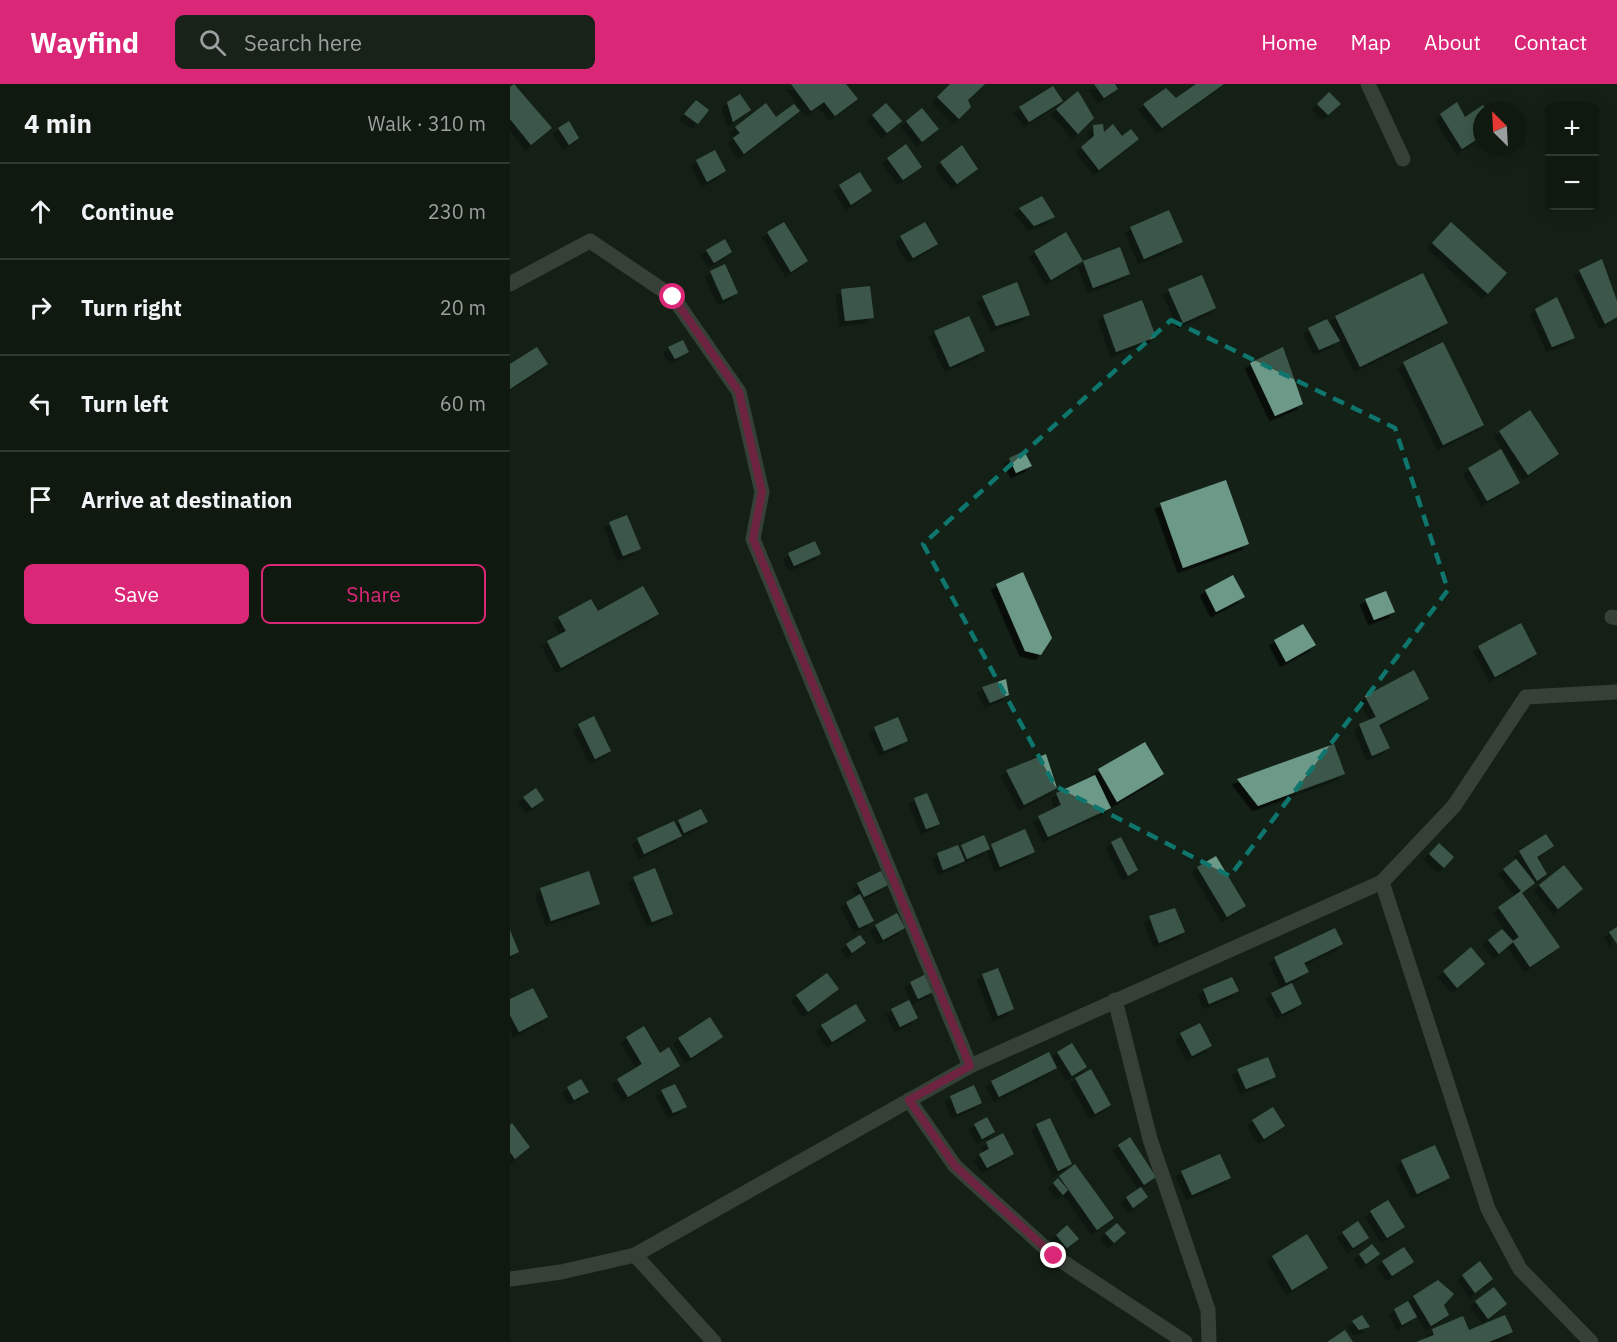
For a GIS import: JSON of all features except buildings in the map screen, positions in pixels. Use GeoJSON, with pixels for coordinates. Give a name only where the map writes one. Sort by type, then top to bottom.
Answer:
{"type":"FeatureCollection","features":[{"type":"Feature","properties":{"kind":"street"},"geometry":{"type":"LineString","coordinates":[[1368,84],[1403,159]]}},
{"type":"Feature","properties":{"kind":"street"},"geometry":{"type":"LineString","coordinates":[[510,284],[590,241],[673,297],[739,392],[762,492],[753,539],[970,1066]]}},
{"type":"Feature","properties":{"kind":"street"},"geometry":{"type":"LineString","coordinates":[[510,1279],[561,1272],[635,1255],[970,1066],[1382,882],[1454,806],[1526,697],[1617,692]]}},
{"type":"Feature","properties":{"kind":"street"},"geometry":{"type":"LineString","coordinates":[[1382,882],[1488,1209],[1520,1269],[1591,1342]]}},
{"type":"Feature","properties":{"kind":"street"},"geometry":{"type":"LineString","coordinates":[[1115,1000],[1150,1139],[1208,1310],[1209,1342]]}},
{"type":"Feature","properties":{"kind":"street"},"geometry":{"type":"LineString","coordinates":[[909,1100],[955,1166],[1054,1256],[1185,1342]]}},
{"type":"Feature","properties":{"kind":"street"},"geometry":{"type":"LineString","coordinates":[[635,1255],[714,1342]]}},
{"type":"Feature","properties":{"kind":"highlighted area"},"geometry":{"type":"Polygon","coordinates":[[[1171,320],[1395,428],[1448,590],[1230,876],[1055,786],[923,544],[1171,320]]]}},
{"type":"Feature","properties":{"kind":"route"},"geometry":{"type":"LineString","coordinates":[[673,297],[739,392],[762,492],[753,539],[970,1066],[909,1100],[955,1166],[1054,1256]]}}]}
